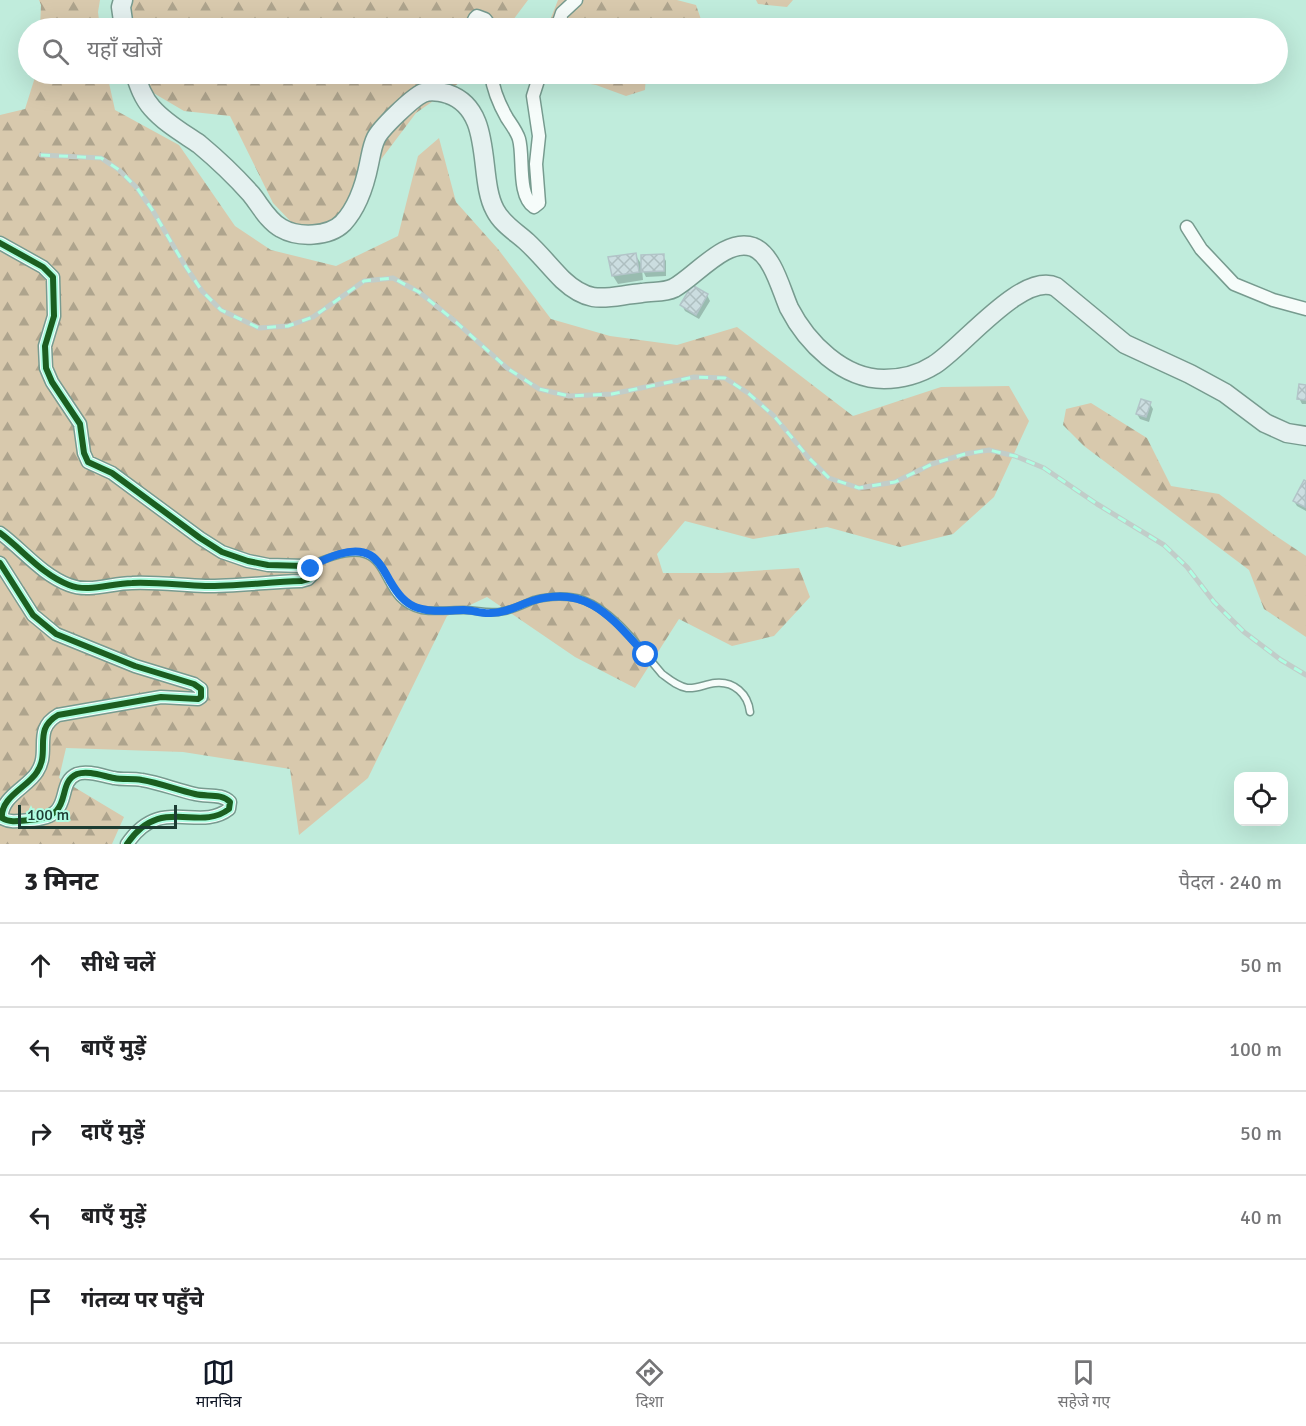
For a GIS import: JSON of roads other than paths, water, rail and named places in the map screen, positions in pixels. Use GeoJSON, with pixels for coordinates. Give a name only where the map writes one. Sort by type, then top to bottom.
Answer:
{"type":"FeatureCollection","features":[{"type":"Feature","properties":{"kind":"main road"},"geometry":{"type":"LineString","coordinates":[[123,0],[121,7],[123,18]]}},
{"type":"Feature","properties":{"kind":"main road"},"geometry":{"type":"LineString","coordinates":[[138,84],[141,94],[151,108],[221,164],[248,191],[278,227],[296,233],[327,232],[341,225],[352,210],[364,185],[378,135],[391,120],[424,92],[439,92],[453,96],[468,108],[477,123],[484,148],[492,207],[499,218],[525,240],[567,284],[589,297],[601,300],[670,290],[724,250],[743,246],[753,247],[762,252],[779,280],[789,308],[805,331],[827,355],[842,367],[860,376],[885,379],[914,375],[938,363],[1008,302],[1040,283],[1048,283],[1056,287],[1125,344],[1225,393],[1265,423],[1287,433],[1306,436]]}},
{"type":"Feature","properties":{"kind":"street"},"geometry":{"type":"LineString","coordinates":[[561,18],[576,0]]}},
{"type":"Feature","properties":{"kind":"street"},"geometry":{"type":"LineString","coordinates":[[424,92],[431,84]]}},
{"type":"Feature","properties":{"kind":"street"},"geometry":{"type":"LineString","coordinates":[[493,84],[502,110],[520,140],[522,179],[529,202],[534,207],[539,203],[536,164],[539,136],[533,96],[537,84]]}},
{"type":"Feature","properties":{"kind":"street"},"geometry":{"type":"LineString","coordinates":[[1187,227],[1201,249],[1234,284],[1273,300],[1306,309]]}},
{"type":"Feature","properties":{"kind":"street"},"geometry":{"type":"LineString","coordinates":[[0,243],[43,267],[52,277],[54,316],[44,357],[52,382],[80,424],[84,453],[88,462],[112,473],[222,552],[268,565],[309,567],[313,572],[312,577],[301,581],[205,586],[122,583],[82,588],[71,586],[49,574],[0,532]]}},
{"type":"Feature","properties":{"kind":"street"},"geometry":{"type":"LineString","coordinates":[[0,563],[33,615],[56,634],[135,666],[194,684],[201,689],[201,697],[198,699],[161,697],[58,715],[51,719],[43,732],[44,760],[36,774],[3,806],[1,813],[2,818],[13,822],[43,819],[50,816],[63,803],[69,781],[77,774],[89,773],[172,786],[192,794],[221,796],[230,802],[229,809],[212,817],[168,816],[147,824],[135,832],[128,844]]}},
{"type":"Feature","properties":{"kind":"lane"},"geometry":{"type":"LineString","coordinates":[[309,567],[350,552],[370,555],[386,573],[400,597],[415,607],[428,610],[468,610],[490,614],[550,597],[581,599],[602,609],[672,682],[689,688],[717,683],[727,684],[742,692],[749,702],[750,712]]}},
{"type":"Feature","properties":{"kind":"railway"},"geometry":{"type":"LineString","coordinates":[[41,155],[101,158],[119,170],[137,188],[153,211],[202,291],[221,310],[259,328],[288,326],[313,317],[364,281],[393,278],[419,292],[507,368],[539,389],[569,396],[612,394],[694,377],[725,378],[748,393],[774,416],[829,478],[859,488],[895,482],[932,464],[965,454],[989,450],[1015,456],[1044,468],[1164,545],[1187,567],[1214,602],[1244,632],[1281,660],[1306,675]]}}]}
